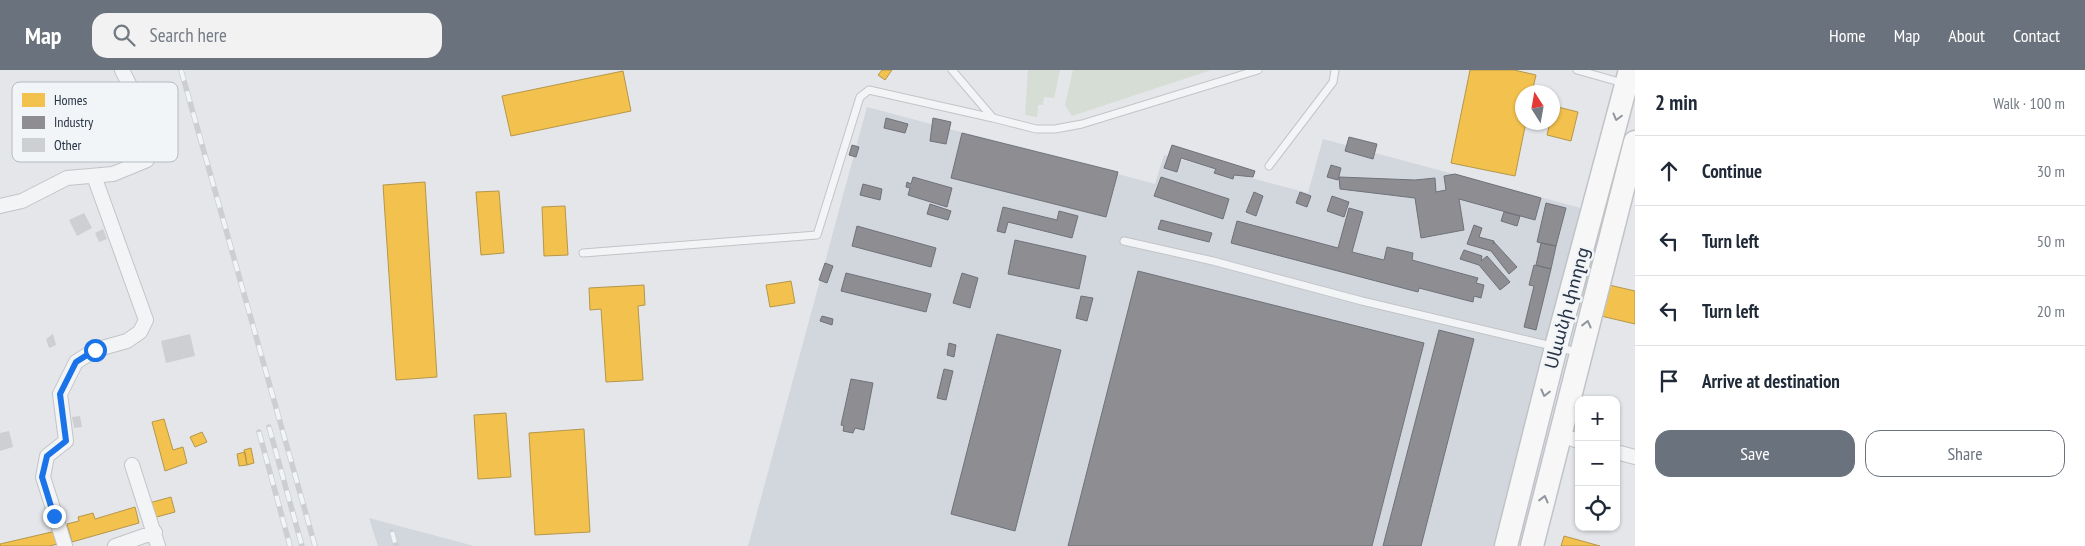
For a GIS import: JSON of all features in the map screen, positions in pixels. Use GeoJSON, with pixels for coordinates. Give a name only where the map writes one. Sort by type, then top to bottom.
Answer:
{"type":"FeatureCollection","features":[{"type":"Feature","properties":{"kind":"main road","name":"Սևանի փողոց"},"geometry":{"type":"LineString","coordinates":[[1506,546],[1628,77]]}},
{"type":"Feature","properties":{"kind":"main road","name":"Սևանի փողոց"},"geometry":{"type":"LineString","coordinates":[[1532,546],[1569,438],[1581,350],[1634,148]]}},
{"type":"Feature","properties":{"kind":"main road"},"geometry":{"type":"LineString","coordinates":[[1557,345],[1581,350]]}},
{"type":"Feature","properties":{"kind":"street"},"geometry":{"type":"LineString","coordinates":[[122,70],[128,82]]}},
{"type":"Feature","properties":{"kind":"street"},"geometry":{"type":"LineString","coordinates":[[0,206],[22,201],[67,178],[113,174],[142,162]]}},
{"type":"Feature","properties":{"kind":"street"},"geometry":{"type":"LineString","coordinates":[[65,546],[42,477],[47,456],[66,441],[60,394],[76,362],[95,350],[127,341],[140,332],[146,320],[94,176]]}},
{"type":"Feature","properties":{"kind":"street"},"geometry":{"type":"LineString","coordinates":[[1620,453],[1635,457]]}},
{"type":"Feature","properties":{"kind":"street"},"geometry":{"type":"LineString","coordinates":[[132,465],[158,546]]}},
{"type":"Feature","properties":{"kind":"street"},"geometry":{"type":"LineString","coordinates":[[115,546],[154,532]]}},
{"type":"Feature","properties":{"kind":"lane"},"geometry":{"type":"LineString","coordinates":[[952,70],[993,118]]}},
{"type":"Feature","properties":{"kind":"lane"},"geometry":{"type":"LineString","coordinates":[[584,253],[817,235],[860,97],[869,90],[1036,129],[1070,127],[1258,70]]}},
{"type":"Feature","properties":{"kind":"lane"},"geometry":{"type":"LineString","coordinates":[[1269,166],[1333,82],[1335,70]]}},
{"type":"Feature","properties":{"kind":"lane"},"geometry":{"type":"LineString","coordinates":[[1577,70],[1628,77]]}},
{"type":"Feature","properties":{"kind":"lane"},"geometry":{"type":"LineString","coordinates":[[1124,241],[1213,261],[1362,301],[1557,345]]}},
{"type":"Feature","properties":{"kind":"shaded area"},"geometry":{"type":"Polygon","coordinates":[[[1028,70],[1060,70],[1054,98],[1044,97],[1043,105],[1038,105],[1037,117],[1025,115],[1028,70]]]}},
{"type":"Feature","properties":{"kind":"shaded area"},"geometry":{"type":"Polygon","coordinates":[[[1073,70],[1211,70],[1072,116],[1065,105],[1073,70]]]}},
{"type":"Feature","properties":{"kind":"shaded area"},"geometry":{"type":"Polygon","coordinates":[[[867,107],[1155,184],[1164,155],[1308,193],[1323,139],[1588,210],[1497,546],[748,546],[867,107]]]}},
{"type":"Feature","properties":{"kind":"shaded area"},"geometry":{"type":"Polygon","coordinates":[[[369,518],[474,546],[378,546],[369,518]]]}},
{"type":"Feature","properties":{"kind":"building: Homes"},"geometry":{"type":"Polygon","coordinates":[[[882,70],[892,70],[885,80],[878,75],[882,70]]]}},
{"type":"Feature","properties":{"kind":"building: Homes"},"geometry":{"type":"Polygon","coordinates":[[[1470,70],[1514,70],[1536,75],[1534,85],[1515,85],[1515,130],[1524,130],[1515,176],[1451,163],[1470,70]]]}},
{"type":"Feature","properties":{"kind":"building: Homes"},"geometry":{"type":"Polygon","coordinates":[[[623,71],[631,111],[511,136],[502,96],[623,71]]]}},
{"type":"Feature","properties":{"kind":"building: Homes"},"geometry":{"type":"Polygon","coordinates":[[[1560,108],[1578,112],[1571,141],[1547,135],[1548,130],[1560,130],[1560,108]]]}},
{"type":"Feature","properties":{"kind":"building: Homes"},"geometry":{"type":"Polygon","coordinates":[[[425,182],[437,377],[396,380],[383,185],[425,182]]]}},
{"type":"Feature","properties":{"kind":"building: Homes"},"geometry":{"type":"Polygon","coordinates":[[[499,191],[504,253],[481,255],[476,192],[499,191]]]}},
{"type":"Feature","properties":{"kind":"building: Homes"},"geometry":{"type":"Polygon","coordinates":[[[565,206],[568,255],[544,256],[542,207],[565,206]]]}},
{"type":"Feature","properties":{"kind":"building: Homes"},"geometry":{"type":"Polygon","coordinates":[[[791,281],[795,303],[770,307],[766,285],[791,281]]]}},
{"type":"Feature","properties":{"kind":"building: Homes"},"geometry":{"type":"Polygon","coordinates":[[[644,285],[645,305],[638,306],[643,380],[606,382],[601,309],[590,310],[589,288],[644,285]]]}},
{"type":"Feature","properties":{"kind":"building: Homes"},"geometry":{"type":"Polygon","coordinates":[[[1609,285],[1635,291],[1635,324],[1601,316],[1609,285]]]}},
{"type":"Feature","properties":{"kind":"building: Homes"},"geometry":{"type":"Polygon","coordinates":[[[506,413],[511,477],[478,479],[474,415],[506,413]]]}},
{"type":"Feature","properties":{"kind":"building: Homes"},"geometry":{"type":"Polygon","coordinates":[[[164,419],[173,450],[183,447],[187,463],[165,471],[152,422],[164,419]]]}},
{"type":"Feature","properties":{"kind":"building: Homes"},"geometry":{"type":"Polygon","coordinates":[[[584,429],[590,532],[535,535],[529,433],[584,429]]]}},
{"type":"Feature","properties":{"kind":"building: Homes"},"geometry":{"type":"Polygon","coordinates":[[[202,432],[207,442],[195,447],[190,437],[202,432]]]}},
{"type":"Feature","properties":{"kind":"building: Homes"},"geometry":{"type":"Polygon","coordinates":[[[251,448],[254,463],[247,465],[244,450],[251,448]]]}},
{"type":"Feature","properties":{"kind":"building: Homes"},"geometry":{"type":"Polygon","coordinates":[[[245,452],[247,465],[239,466],[237,454],[245,452]]]}},
{"type":"Feature","properties":{"kind":"building: Homes"},"geometry":{"type":"Polygon","coordinates":[[[171,497],[175,512],[153,518],[149,503],[171,497]]]}},
{"type":"Feature","properties":{"kind":"building: Homes"},"geometry":{"type":"Polygon","coordinates":[[[135,507],[139,523],[72,542],[67,524],[79,521],[78,517],[93,513],[95,519],[135,507]]]}},
{"type":"Feature","properties":{"kind":"building: Homes"},"geometry":{"type":"Polygon","coordinates":[[[56,531],[58,544],[49,546],[0,546],[0,544],[56,531]]]}},
{"type":"Feature","properties":{"kind":"building: Homes"},"geometry":{"type":"Polygon","coordinates":[[[1564,536],[1600,546],[1561,546],[1564,536]]]}},
{"type":"Feature","properties":{"kind":"building: Industry"},"geometry":{"type":"Polygon","coordinates":[[[886,118],[908,124],[905,133],[884,128],[886,118]]]}},
{"type":"Feature","properties":{"kind":"building: Industry"},"geometry":{"type":"Polygon","coordinates":[[[933,118],[951,122],[946,144],[930,141],[933,118]]]}},
{"type":"Feature","properties":{"kind":"building: Industry"},"geometry":{"type":"Polygon","coordinates":[[[962,133],[1118,172],[1106,217],[951,178],[962,133]]]}},
{"type":"Feature","properties":{"kind":"building: Industry"},"geometry":{"type":"Polygon","coordinates":[[[1349,137],[1377,144],[1373,159],[1345,151],[1349,137]]]}},
{"type":"Feature","properties":{"kind":"building: Industry"},"geometry":{"type":"Polygon","coordinates":[[[852,145],[859,147],[856,157],[849,155],[852,145]]]}},
{"type":"Feature","properties":{"kind":"building: Industry"},"geometry":{"type":"Polygon","coordinates":[[[1172,145],[1255,171],[1253,177],[1234,175],[1233,179],[1214,173],[1216,169],[1181,158],[1177,172],[1164,168],[1172,145]]]}},
{"type":"Feature","properties":{"kind":"building: Industry"},"geometry":{"type":"Polygon","coordinates":[[[1331,165],[1341,168],[1338,180],[1327,177],[1331,165]]]}},
{"type":"Feature","properties":{"kind":"building: Industry"},"geometry":{"type":"Polygon","coordinates":[[[1455,174],[1541,198],[1535,220],[1459,199],[1464,230],[1421,238],[1415,198],[1340,189],[1339,177],[1415,180],[1435,178],[1436,192],[1446,190],[1444,176],[1455,174]]]}},
{"type":"Feature","properties":{"kind":"building: Industry"},"geometry":{"type":"Polygon","coordinates":[[[913,177],[952,188],[947,207],[908,195],[910,188],[906,187],[907,182],[911,184],[913,177]]]}},
{"type":"Feature","properties":{"kind":"building: Industry"},"geometry":{"type":"Polygon","coordinates":[[[1161,177],[1229,199],[1223,219],[1154,196],[1161,177]]]}},
{"type":"Feature","properties":{"kind":"building: Industry"},"geometry":{"type":"Polygon","coordinates":[[[863,184],[882,189],[880,200],[860,195],[863,184]]]}},
{"type":"Feature","properties":{"kind":"building: Industry"},"geometry":{"type":"Polygon","coordinates":[[[1254,192],[1263,196],[1256,216],[1246,212],[1254,192]]]}},
{"type":"Feature","properties":{"kind":"building: Industry"},"geometry":{"type":"Polygon","coordinates":[[[1300,192],[1311,196],[1307,207],[1296,203],[1300,192]]]}},
{"type":"Feature","properties":{"kind":"building: Industry"},"geometry":{"type":"Polygon","coordinates":[[[1332,196],[1349,202],[1344,217],[1327,211],[1332,196]]]}},
{"type":"Feature","properties":{"kind":"building: Industry"},"geometry":{"type":"Polygon","coordinates":[[[1546,203],[1566,208],[1556,246],[1537,242],[1546,203]]]}},
{"type":"Feature","properties":{"kind":"building: Industry"},"geometry":{"type":"Polygon","coordinates":[[[930,204],[951,211],[948,220],[927,214],[930,204]]]}},
{"type":"Feature","properties":{"kind":"building: Industry"},"geometry":{"type":"Polygon","coordinates":[[[1003,207],[1057,220],[1059,211],[1078,216],[1072,238],[1008,222],[1005,233],[997,231],[1003,207]]]}},
{"type":"Feature","properties":{"kind":"building: Industry"},"geometry":{"type":"Polygon","coordinates":[[[1349,208],[1363,212],[1352,252],[1384,260],[1387,247],[1413,253],[1412,260],[1478,278],[1476,283],[1484,285],[1481,298],[1474,296],[1473,302],[1419,288],[1418,292],[1231,243],[1237,221],[1338,248],[1349,208]]]}},
{"type":"Feature","properties":{"kind":"building: Industry"},"geometry":{"type":"Polygon","coordinates":[[[1504,212],[1520,216],[1517,226],[1501,221],[1504,212]]]}},
{"type":"Feature","properties":{"kind":"building: Industry"},"geometry":{"type":"Polygon","coordinates":[[[1161,220],[1212,233],[1209,242],[1158,229],[1161,220]]]}},
{"type":"Feature","properties":{"kind":"building: Industry"},"geometry":{"type":"Polygon","coordinates":[[[1474,225],[1482,228],[1479,237],[1494,241],[1493,244],[1494,242],[1517,267],[1509,274],[1491,251],[1467,244],[1474,225]]]}},
{"type":"Feature","properties":{"kind":"building: Industry"},"geometry":{"type":"Polygon","coordinates":[[[857,226],[936,248],[931,267],[852,246],[857,226]]]}},
{"type":"Feature","properties":{"kind":"building: Industry"},"geometry":{"type":"Polygon","coordinates":[[[1015,240],[1086,256],[1079,289],[1008,274],[1015,240]]]}},
{"type":"Feature","properties":{"kind":"building: Industry"},"geometry":{"type":"Polygon","coordinates":[[[1541,243],[1556,246],[1551,269],[1536,265],[1541,243]]]}},
{"type":"Feature","properties":{"kind":"building: Industry"},"geometry":{"type":"Polygon","coordinates":[[[1464,250],[1482,256],[1481,261],[1487,256],[1510,282],[1500,290],[1479,265],[1460,259],[1464,250]]]}},
{"type":"Feature","properties":{"kind":"building: Industry"},"geometry":{"type":"Polygon","coordinates":[[[825,263],[833,266],[827,283],[819,280],[825,263]]]}},
{"type":"Feature","properties":{"kind":"building: Industry"},"geometry":{"type":"Polygon","coordinates":[[[1534,265],[1551,269],[1536,330],[1524,327],[1534,286],[1529,285],[1534,265]]]}},
{"type":"Feature","properties":{"kind":"building: Industry"},"geometry":{"type":"Polygon","coordinates":[[[1138,271],[1424,343],[1372,546],[1068,546],[1138,271]]]}},
{"type":"Feature","properties":{"kind":"building: Industry"},"geometry":{"type":"Polygon","coordinates":[[[846,273],[931,294],[926,312],[841,291],[846,273]]]}},
{"type":"Feature","properties":{"kind":"building: Industry"},"geometry":{"type":"Polygon","coordinates":[[[962,273],[978,278],[970,308],[953,303],[962,273]]]}},
{"type":"Feature","properties":{"kind":"building: Industry"},"geometry":{"type":"Polygon","coordinates":[[[1081,296],[1093,298],[1087,321],[1076,318],[1081,296]]]}},
{"type":"Feature","properties":{"kind":"building: Industry"},"geometry":{"type":"Polygon","coordinates":[[[822,316],[833,319],[832,325],[820,321],[822,316]]]}},
{"type":"Feature","properties":{"kind":"building: Industry"},"geometry":{"type":"Polygon","coordinates":[[[1439,330],[1474,339],[1421,546],[1383,546],[1439,330]]]}},
{"type":"Feature","properties":{"kind":"building: Industry"},"geometry":{"type":"Polygon","coordinates":[[[997,334],[1061,350],[1015,531],[951,514],[997,334]]]}},
{"type":"Feature","properties":{"kind":"building: Industry"},"geometry":{"type":"Polygon","coordinates":[[[949,343],[956,345],[954,357],[947,355],[949,343]]]}},
{"type":"Feature","properties":{"kind":"building: Industry"},"geometry":{"type":"Polygon","coordinates":[[[944,369],[953,371],[946,400],[937,398],[944,369]]]}},
{"type":"Feature","properties":{"kind":"building: Industry"},"geometry":{"type":"Polygon","coordinates":[[[851,379],[873,383],[864,430],[855,428],[853,433],[843,431],[844,426],[841,425],[851,379]]]}},
{"type":"Feature","properties":{"kind":"building: Other"},"geometry":{"type":"Polygon","coordinates":[[[84,213],[92,228],[77,236],[69,220],[84,213]]]}},
{"type":"Feature","properties":{"kind":"building: Other"},"geometry":{"type":"Polygon","coordinates":[[[103,229],[107,239],[99,242],[95,233],[103,229]]]}},
{"type":"Feature","properties":{"kind":"building: Other"},"geometry":{"type":"Polygon","coordinates":[[[53,334],[56,345],[49,348],[46,339],[53,334]]]}},
{"type":"Feature","properties":{"kind":"building: Other"},"geometry":{"type":"Polygon","coordinates":[[[190,334],[195,356],[166,363],[161,341],[190,334]]]}},
{"type":"Feature","properties":{"kind":"building: Other"},"geometry":{"type":"Polygon","coordinates":[[[80,416],[82,427],[74,428],[72,417],[80,416]]]}},
{"type":"Feature","properties":{"kind":"building: Other"},"geometry":{"type":"Polygon","coordinates":[[[9,431],[13,447],[0,451],[0,433],[9,431]]]}},
{"type":"Feature","properties":{"kind":"railway"},"geometry":{"type":"LineString","coordinates":[[181,70],[315,546]]}},
{"type":"Feature","properties":{"kind":"railway"},"geometry":{"type":"LineString","coordinates":[[269,427],[302,546]]}},
{"type":"Feature","properties":{"kind":"railway"},"geometry":{"type":"LineString","coordinates":[[259,432],[290,546]]}},
{"type":"Feature","properties":{"kind":"railway"},"geometry":{"type":"LineString","coordinates":[[392,532],[396,546]]}},
{"type":"Feature","properties":{"kind":"route"},"geometry":{"type":"LineString","coordinates":[[54,516],[42,477],[47,456],[66,441],[60,394],[76,362],[95,350]]}}]}
